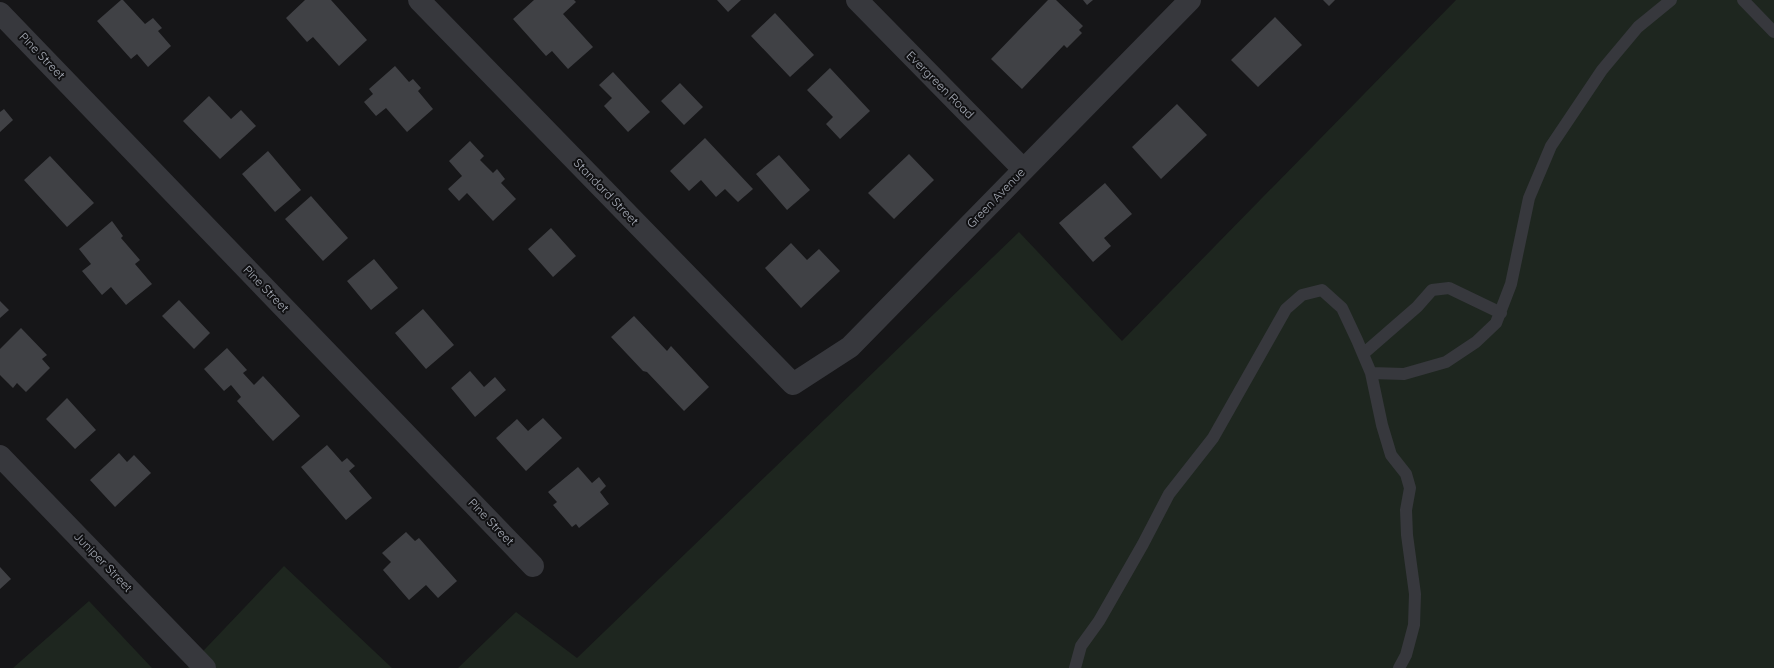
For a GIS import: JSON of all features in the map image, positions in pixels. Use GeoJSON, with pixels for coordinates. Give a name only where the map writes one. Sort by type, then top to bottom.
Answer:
{"type":"FeatureCollection","features":[{"type":"Feature","properties":{"kind":"street","name":"Standard Street"},"geometry":{"type":"LineString","coordinates":[[419,0],[793,384]]}},
{"type":"Feature","properties":{"kind":"street","name":"Evergreen Road"},"geometry":{"type":"LineString","coordinates":[[857,0],[1023,169]]}},
{"type":"Feature","properties":{"kind":"street","name":"Green Avenue"},"geometry":{"type":"LineString","coordinates":[[793,384],[850,347],[1190,0]]}},
{"type":"Feature","properties":{"kind":"street","name":"Pine Street"},"geometry":{"type":"LineString","coordinates":[[0,13],[533,566]]}},
{"type":"Feature","properties":{"kind":"street","name":"Juniper Street"},"geometry":{"type":"LineString","coordinates":[[0,456],[205,668]]}},
{"type":"Feature","properties":{"kind":"lane"},"geometry":{"type":"LineString","coordinates":[[1370,373],[1404,374],[1446,362],[1476,342],[1496,323],[1511,284],[1529,198],[1551,146],[1602,70],[1638,27],[1671,0]]}},
{"type":"Feature","properties":{"kind":"lane"},"geometry":{"type":"LineString","coordinates":[[1743,0],[1774,32]]}},
{"type":"Feature","properties":{"kind":"lane"},"geometry":{"type":"LineString","coordinates":[[1363,354],[1417,306],[1432,290],[1449,288],[1501,313]]}},
{"type":"Feature","properties":{"kind":"lane"},"geometry":{"type":"LineString","coordinates":[[1075,668],[1081,646],[1106,608],[1143,544],[1169,494],[1213,438],[1286,309],[1302,295],[1322,290],[1342,308],[1363,354],[1370,373],[1382,425],[1391,455],[1406,474],[1410,488],[1406,510],[1407,535],[1415,594],[1414,625],[1406,655],[1399,668]]}},
{"type":"Feature","properties":{"kind":"shaded area"},"geometry":{"type":"Polygon","coordinates":[[[1456,0],[1774,0],[1774,668],[458,668],[516,612],[577,658],[1019,232],[1122,341],[1456,0]]]}},
{"type":"Feature","properties":{"kind":"shaded area"},"geometry":{"type":"Polygon","coordinates":[[[284,566],[392,668],[187,668],[284,566]]]}},
{"type":"Feature","properties":{"kind":"shaded area"},"geometry":{"type":"Polygon","coordinates":[[[89,601],[152,668],[13,668],[89,601]]]}},
{"type":"Feature","properties":{"kind":"building"},"geometry":{"type":"Polygon","coordinates":[[[121,0],[123,0],[145,24],[153,18],[162,28],[158,31],[171,46],[148,67],[137,54],[131,59],[97,21],[121,0]]]}},
{"type":"Feature","properties":{"kind":"building"},"geometry":{"type":"Polygon","coordinates":[[[305,0],[331,0],[367,40],[339,66],[313,37],[307,42],[286,18],[305,0]]]}},
{"type":"Feature","properties":{"kind":"building"},"geometry":{"type":"Polygon","coordinates":[[[534,0],[574,0],[576,2],[563,14],[593,47],[568,69],[552,51],[546,56],[513,19],[534,0]]]}},
{"type":"Feature","properties":{"kind":"building"},"geometry":{"type":"Polygon","coordinates":[[[717,0],[741,0],[728,12],[717,0]]]}},
{"type":"Feature","properties":{"kind":"building"},"geometry":{"type":"Polygon","coordinates":[[[1048,0],[1056,0],[1083,26],[1079,30],[1082,33],[1067,48],[1064,45],[1022,89],[991,59],[1048,0]]]}},
{"type":"Feature","properties":{"kind":"building"},"geometry":{"type":"Polygon","coordinates":[[[1083,0],[1093,0],[1087,5],[1083,0]]]}},
{"type":"Feature","properties":{"kind":"building"},"geometry":{"type":"Polygon","coordinates":[[[1323,0],[1335,0],[1329,6],[1323,0]]]}},
{"type":"Feature","properties":{"kind":"building"},"geometry":{"type":"Polygon","coordinates":[[[775,13],[814,55],[790,77],[751,36],[775,13]]]}},
{"type":"Feature","properties":{"kind":"building"},"geometry":{"type":"Polygon","coordinates":[[[1275,17],[1302,45],[1258,87],[1231,60],[1275,17]]]}},
{"type":"Feature","properties":{"kind":"building"},"geometry":{"type":"Polygon","coordinates":[[[395,66],[409,82],[413,79],[421,88],[418,91],[433,109],[407,132],[386,108],[376,116],[364,102],[373,94],[369,89],[395,66]]]}},
{"type":"Feature","properties":{"kind":"building"},"geometry":{"type":"Polygon","coordinates":[[[830,68],[870,111],[840,139],[826,124],[833,117],[807,90],[830,68]]]}},
{"type":"Feature","properties":{"kind":"building"},"geometry":{"type":"Polygon","coordinates":[[[613,72],[650,112],[628,132],[604,106],[612,98],[599,85],[613,72]]]}},
{"type":"Feature","properties":{"kind":"building"},"geometry":{"type":"Polygon","coordinates":[[[680,83],[703,107],[684,125],[661,101],[680,83]]]}},
{"type":"Feature","properties":{"kind":"building"},"geometry":{"type":"Polygon","coordinates":[[[209,96],[231,119],[241,110],[256,126],[220,159],[183,121],[209,96]]]}},
{"type":"Feature","properties":{"kind":"building"},"geometry":{"type":"Polygon","coordinates":[[[1177,104],[1207,135],[1161,179],[1132,147],[1177,104]]]}},
{"type":"Feature","properties":{"kind":"building"},"geometry":{"type":"Polygon","coordinates":[[[4,109],[13,120],[0,132],[0,112],[4,109]]]}},
{"type":"Feature","properties":{"kind":"building"},"geometry":{"type":"Polygon","coordinates":[[[705,138],[753,189],[738,202],[725,189],[716,197],[701,180],[689,191],[670,171],[705,138]]]}},
{"type":"Feature","properties":{"kind":"building"},"geometry":{"type":"Polygon","coordinates":[[[470,141],[484,156],[480,160],[493,173],[497,169],[505,179],[501,183],[516,199],[493,221],[467,193],[459,201],[448,189],[462,176],[449,161],[470,141]]]}},
{"type":"Feature","properties":{"kind":"building"},"geometry":{"type":"Polygon","coordinates":[[[268,151],[301,190],[275,212],[242,174],[268,151]]]}},
{"type":"Feature","properties":{"kind":"building"},"geometry":{"type":"Polygon","coordinates":[[[909,154],[934,180],[894,219],[868,193],[909,154]]]}},
{"type":"Feature","properties":{"kind":"building"},"geometry":{"type":"Polygon","coordinates":[[[779,155],[810,190],[787,210],[756,174],[779,155]]]}},
{"type":"Feature","properties":{"kind":"building"},"geometry":{"type":"Polygon","coordinates":[[[50,156],[94,203],[67,227],[24,180],[50,156]]]}},
{"type":"Feature","properties":{"kind":"building"},"geometry":{"type":"Polygon","coordinates":[[[1105,183],[1132,214],[1104,238],[1111,246],[1093,262],[1059,223],[1105,183]]]}},
{"type":"Feature","properties":{"kind":"building"},"geometry":{"type":"Polygon","coordinates":[[[311,196],[348,238],[323,261],[285,219],[311,196]]]}},
{"type":"Feature","properties":{"kind":"building"},"geometry":{"type":"Polygon","coordinates":[[[112,221],[123,236],[121,238],[140,260],[135,264],[152,284],[126,305],[111,287],[102,295],[82,271],[91,264],[79,249],[112,221]]]}},
{"type":"Feature","properties":{"kind":"building"},"geometry":{"type":"Polygon","coordinates":[[[551,228],[576,256],[553,277],[528,249],[551,228]]]}},
{"type":"Feature","properties":{"kind":"building"},"geometry":{"type":"Polygon","coordinates":[[[791,243],[807,260],[819,249],[840,271],[801,308],[765,268],[791,243]]]}},
{"type":"Feature","properties":{"kind":"building"},"geometry":{"type":"Polygon","coordinates":[[[374,259],[398,288],[371,310],[347,281],[374,259]]]}},
{"type":"Feature","properties":{"kind":"building"},"geometry":{"type":"Polygon","coordinates":[[[179,300],[210,333],[194,349],[162,316],[179,300]]]}},
{"type":"Feature","properties":{"kind":"building"},"geometry":{"type":"Polygon","coordinates":[[[0,301],[9,310],[0,318],[0,301]]]}},
{"type":"Feature","properties":{"kind":"building"},"geometry":{"type":"Polygon","coordinates":[[[423,309],[454,345],[426,369],[395,333],[423,309]]]}},
{"type":"Feature","properties":{"kind":"building"},"geometry":{"type":"Polygon","coordinates":[[[634,316],[667,351],[671,346],[709,387],[684,411],[611,337],[634,316]]]}},
{"type":"Feature","properties":{"kind":"building"},"geometry":{"type":"Polygon","coordinates":[[[21,328],[47,355],[42,359],[50,368],[26,392],[17,383],[13,388],[0,375],[0,349],[21,328]]]}},
{"type":"Feature","properties":{"kind":"building"},"geometry":{"type":"Polygon","coordinates":[[[227,348],[247,370],[243,373],[254,385],[263,376],[300,416],[273,441],[237,401],[241,397],[231,385],[224,391],[204,369],[227,348]]]}},
{"type":"Feature","properties":{"kind":"building"},"geometry":{"type":"Polygon","coordinates":[[[470,371],[484,387],[495,377],[506,390],[475,417],[451,388],[470,371]]]}},
{"type":"Feature","properties":{"kind":"building"},"geometry":{"type":"Polygon","coordinates":[[[67,398],[96,430],[75,449],[46,419],[67,398]]]}},
{"type":"Feature","properties":{"kind":"building"},"geometry":{"type":"Polygon","coordinates":[[[543,418],[562,438],[526,471],[496,438],[517,419],[528,431],[543,418]]]}},
{"type":"Feature","properties":{"kind":"building"},"geometry":{"type":"Polygon","coordinates":[[[327,445],[342,462],[347,458],[355,466],[349,471],[372,498],[346,520],[301,467],[327,445]]]}},
{"type":"Feature","properties":{"kind":"building"},"geometry":{"type":"Polygon","coordinates":[[[119,453],[127,462],[134,455],[151,473],[115,507],[90,480],[119,453]]]}},
{"type":"Feature","properties":{"kind":"building"},"geometry":{"type":"Polygon","coordinates":[[[578,467],[592,483],[599,477],[606,486],[600,492],[609,504],[579,528],[576,524],[572,527],[553,505],[557,502],[548,492],[578,467]]]}},
{"type":"Feature","properties":{"kind":"building"},"geometry":{"type":"Polygon","coordinates":[[[406,532],[415,541],[419,538],[457,581],[438,598],[426,585],[409,600],[383,570],[391,562],[382,553],[406,532]]]}},
{"type":"Feature","properties":{"kind":"building"},"geometry":{"type":"Polygon","coordinates":[[[0,567],[11,579],[0,589],[0,567]]]}}]}
